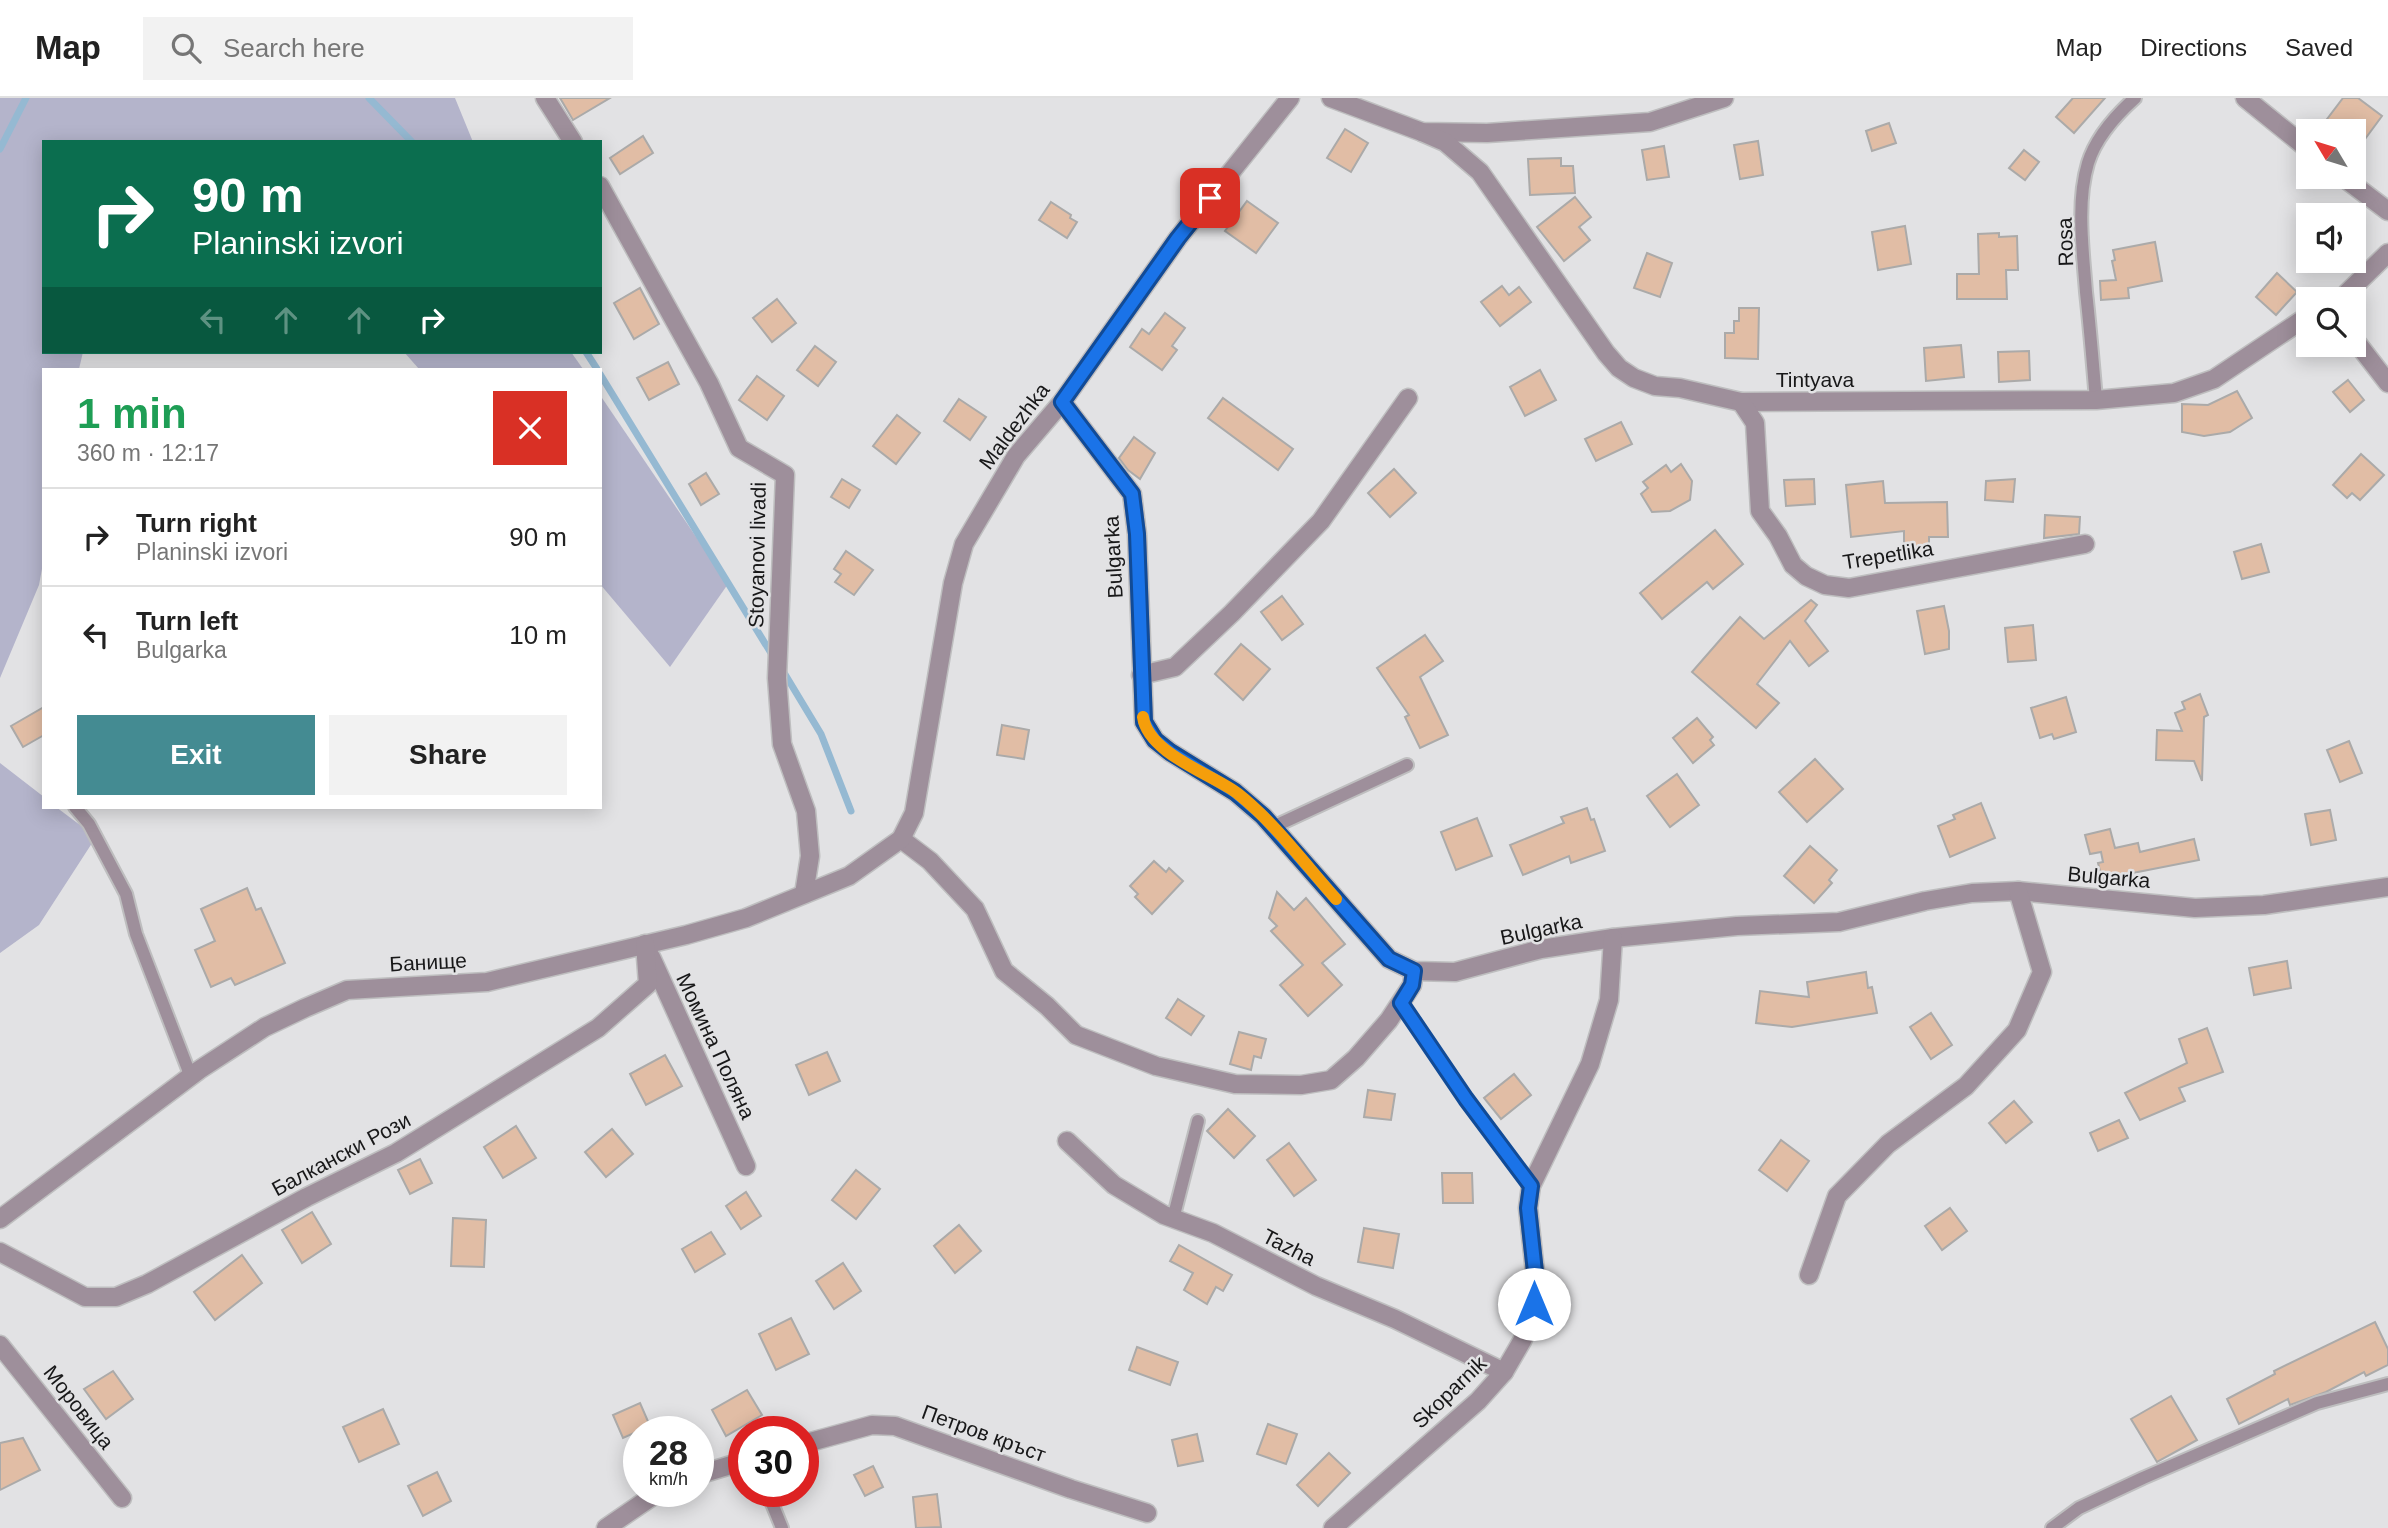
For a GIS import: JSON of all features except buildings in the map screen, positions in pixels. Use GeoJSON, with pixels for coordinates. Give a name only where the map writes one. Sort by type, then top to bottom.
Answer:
{"type":"FeatureCollection","features":[{"type":"Feature","properties":{"kind":"street"},"geometry":{"type":"LineString","coordinates":[[545,98],[572,140]]}},
{"type":"Feature","properties":{"kind":"street","name":"Maldezhka"},"geometry":{"type":"LineString","coordinates":[[901,839],[914,813],[953,583],[964,544],[1016,456],[1062,402],[1178,238],[1290,98]]}},
{"type":"Feature","properties":{"kind":"street"},"geometry":{"type":"LineString","coordinates":[[1331,98],[1422,132],[1487,133],[1650,122],[1724,98]]}},
{"type":"Feature","properties":{"kind":"street"},"geometry":{"type":"LineString","coordinates":[[2245,98],[2296,139]]}},
{"type":"Feature","properties":{"kind":"street","name":"Tintyava"},"geometry":{"type":"LineString","coordinates":[[1422,132],[1445,142],[1486,180],[1619,368],[1634,378],[1656,386],[1680,388],[1741,402],[2096,400],[2174,393],[2214,379],[2296,324]]}},
{"type":"Feature","properties":{"kind":"street"},"geometry":{"type":"LineString","coordinates":[[2359,189],[2388,211]]}},
{"type":"Feature","properties":{"kind":"street","name":"Stoyanovi livadi"},"geometry":{"type":"LineString","coordinates":[[602,190],[709,383],[739,449],[785,475],[777,678],[782,744],[806,811],[810,856],[804,894]]}},
{"type":"Feature","properties":{"kind":"street"},"geometry":{"type":"LineString","coordinates":[[2353,287],[2388,253]]}},
{"type":"Feature","properties":{"kind":"street"},"geometry":{"type":"LineString","coordinates":[[2366,356],[2388,383]]}},
{"type":"Feature","properties":{"kind":"street"},"geometry":{"type":"LineString","coordinates":[[1141,675],[1175,667],[1232,613],[1321,521],[1408,398]]}},
{"type":"Feature","properties":{"kind":"street","name":"Bulgarka"},"geometry":{"type":"LineString","coordinates":[[1062,402],[1132,494],[1137,534],[1144,722],[1155,740],[1235,792],[1273,827],[1389,959],[1414,971],[1455,972],[1541,949],[1613,938],[1737,926],[1839,922],[1948,897],[2018,891],[2195,908],[2264,905],[2388,887]]}},
{"type":"Feature","properties":{"kind":"street","name":"Trepetlika"},"geometry":{"type":"LineString","coordinates":[[1741,402],[1755,424],[1760,511],[1778,536],[1793,565],[1806,576],[1825,585],[1849,588],[2085,544]]}},
{"type":"Feature","properties":{"kind":"street"},"geometry":{"type":"LineString","coordinates":[[901,839],[930,861],[975,909],[1004,971],[1047,1006],[1076,1035],[1156,1066],[1235,1084],[1301,1085],[1331,1080],[1356,1058],[1390,1020],[1412,985],[1414,971]]}},
{"type":"Feature","properties":{"kind":"street","name":"Банище"},"geometry":{"type":"LineString","coordinates":[[0,1219],[191,1077],[265,1027],[347,990],[488,982],[746,918],[849,876],[901,839]]}},
{"type":"Feature","properties":{"kind":"street"},"geometry":{"type":"LineString","coordinates":[[1809,1275],[1838,1196],[1888,1144],[1966,1086],[2017,1030],[2042,972],[2018,891]]}},
{"type":"Feature","properties":{"kind":"street"},"geometry":{"type":"LineString","coordinates":[[1531,1186],[1590,1064],[1609,1000],[1613,938]]}},
{"type":"Feature","properties":{"kind":"street","name":"Момина Поляна"},"geometry":{"type":"LineString","coordinates":[[645,944],[746,1166]]}},
{"type":"Feature","properties":{"kind":"street","name":"Балкански Рози"},"geometry":{"type":"LineString","coordinates":[[0,1252],[85,1297],[116,1297],[146,1284],[307,1197],[396,1153],[598,1028],[648,984],[645,944]]}},
{"type":"Feature","properties":{"kind":"street","name":"Tazha"},"geometry":{"type":"LineString","coordinates":[[1066,1141],[1114,1185],[1173,1219],[1213,1233],[1315,1286],[1395,1319],[1504,1372]]}},
{"type":"Feature","properties":{"kind":"street","name":"Skoparnik"},"geometry":{"type":"LineString","coordinates":[[1333,1528],[1478,1401],[1504,1372],[1522,1341],[1532,1317],[1537,1290],[1528,1208],[1531,1186]]}},
{"type":"Feature","properties":{"kind":"street","name":"Моровица"},"geometry":{"type":"LineString","coordinates":[[0,1345],[122,1498]]}},
{"type":"Feature","properties":{"kind":"street","name":"Петров кръст"},"geometry":{"type":"LineString","coordinates":[[819,1440],[872,1425],[895,1426],[1071,1489],[1147,1513]]}},
{"type":"Feature","properties":{"kind":"street"},"geometry":{"type":"LineString","coordinates":[[606,1528],[637,1507]]}},
{"type":"Feature","properties":{"kind":"lane","name":"Rosa"},"geometry":{"type":"LineString","coordinates":[[2096,400],[2082,247],[2083,184],[2089,160],[2102,135],[2119,112],[2135,98]]}},
{"type":"Feature","properties":{"kind":"lane"},"geometry":{"type":"LineString","coordinates":[[1273,827],[1407,765]]}},
{"type":"Feature","properties":{"kind":"lane"},"geometry":{"type":"LineString","coordinates":[[77,809],[89,824],[126,894],[136,934],[191,1077]]}},
{"type":"Feature","properties":{"kind":"lane"},"geometry":{"type":"LineString","coordinates":[[1401,1003],[1466,1099],[1531,1186]]}},
{"type":"Feature","properties":{"kind":"lane"},"geometry":{"type":"LineString","coordinates":[[1173,1219],[1198,1121]]}},
{"type":"Feature","properties":{"kind":"lane"},"geometry":{"type":"LineString","coordinates":[[2052,1528],[2080,1508],[2143,1478],[2317,1403],[2388,1384]]}},
{"type":"Feature","properties":{"kind":"lane"},"geometry":{"type":"LineString","coordinates":[[773,1507],[782,1528]]}},
{"type":"Feature","properties":{"kind":"shaded area"},"geometry":{"type":"Polygon","coordinates":[[[0,98],[455,98],[472,140],[42,140],[42,354],[83,354],[79,368],[42,368],[42,569],[39,585],[0,678],[0,98]]]}},
{"type":"Feature","properties":{"kind":"shaded area"},"geometry":{"type":"Polygon","coordinates":[[[406,354],[572,354],[582,368],[418,368],[406,354]]]}},
{"type":"Feature","properties":{"kind":"shaded area"},"geometry":{"type":"Polygon","coordinates":[[[602,398],[728,584],[670,667],[602,586],[602,398]]]}},
{"type":"Feature","properties":{"kind":"shaded area"},"geometry":{"type":"Polygon","coordinates":[[[0,763],[42,795],[42,809],[59,809],[96,837],[39,925],[0,953],[0,763]]]}},
{"type":"Feature","properties":{"kind":"waterway"},"geometry":{"type":"LineString","coordinates":[[0,149],[26,98]]}},
{"type":"Feature","properties":{"kind":"waterway"},"geometry":{"type":"LineString","coordinates":[[369,98],[410,140]]}},
{"type":"Feature","properties":{"kind":"waterway"},"geometry":{"type":"LineString","coordinates":[[587,354],[596,368]]}},
{"type":"Feature","properties":{"kind":"waterway"},"geometry":{"type":"LineString","coordinates":[[602,377],[774,658]]}},
{"type":"Feature","properties":{"kind":"waterway"},"geometry":{"type":"LineString","coordinates":[[783,671],[821,734],[851,811]]}},
{"type":"Feature","properties":{"kind":"slow traffic"},"geometry":{"type":"LineString","coordinates":[[1143,717],[1155,740],[1235,792],[1263,816],[1336,899]]}},
{"type":"Feature","properties":{"kind":"route"},"geometry":{"type":"LineString","coordinates":[[1210,198],[1178,238],[1062,402],[1132,494],[1137,534],[1144,722],[1155,740],[1170,752],[1235,792],[1263,816],[1389,959],[1414,971],[1412,985],[1401,1003],[1466,1099],[1531,1186],[1528,1208],[1537,1290],[1534,1304]]}}]}
